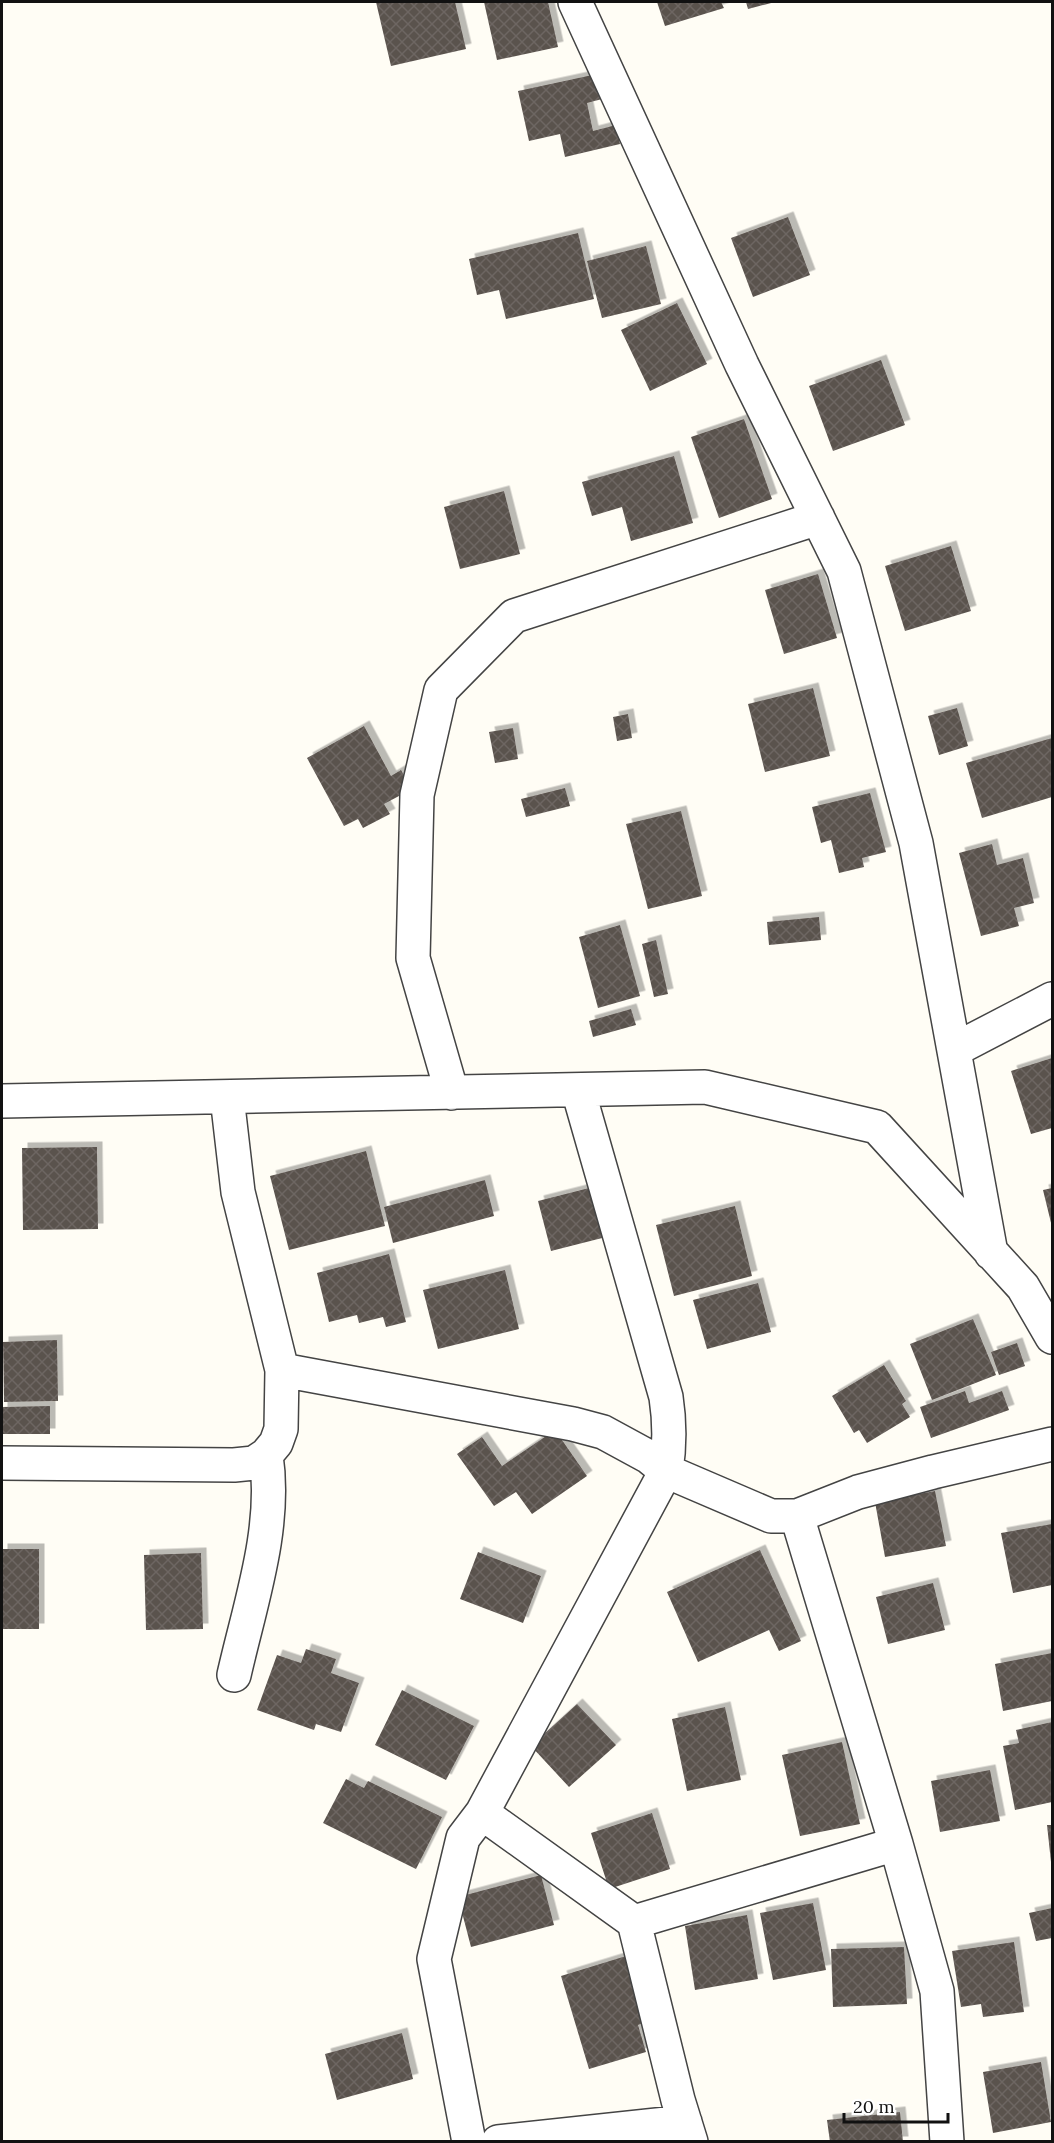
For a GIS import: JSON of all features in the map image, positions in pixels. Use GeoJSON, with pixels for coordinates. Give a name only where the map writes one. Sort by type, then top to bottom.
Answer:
{"type":"FeatureCollection","features":[{"type":"Feature","properties":{"kind":"street"},"geometry":{"type":"LineString","coordinates":[[575,2],[742,365],[844,571],[916,843],[992,1253]]}},
{"type":"Feature","properties":{"kind":"street"},"geometry":{"type":"LineString","coordinates":[[452,1093],[413,958],[417,795],[441,690],[514,616],[818,518]]}},
{"type":"Feature","properties":{"kind":"street"},"geometry":{"type":"LineString","coordinates":[[954,1050],[1053,999]]}},
{"type":"Feature","properties":{"kind":"street"},"geometry":{"type":"LineString","coordinates":[[2,1101],[705,1087],[877,1127],[1023,1287],[1053,1338]]}},
{"type":"Feature","properties":{"kind":"street"},"geometry":{"type":"LineString","coordinates":[[469,2142],[434,1959],[463,1838],[482,1813],[666,1471],[670,1450],[666,1397],[578,1090]]}},
{"type":"Feature","properties":{"kind":"street"},"geometry":{"type":"LineString","coordinates":[[2,1463],[234,1465],[254,1463],[266,1455],[276,1443],[281,1429],[282,1370],[238,1192],[227,1097]]}},
{"type":"Feature","properties":{"kind":"street"},"geometry":{"type":"LineString","coordinates":[[282,1370],[573,1424],[603,1432],[650,1457],[666,1471],[771,1516],[797,1516],[858,1492],[1053,1444]]}},
{"type":"Feature","properties":{"kind":"street"},"geometry":{"type":"LineString","coordinates":[[234,1675],[267,1531],[270,1493],[266,1455]]}},
{"type":"Feature","properties":{"kind":"street"},"geometry":{"type":"LineString","coordinates":[[797,1516],[896,1844],[937,1991],[947,2142]]}},
{"type":"Feature","properties":{"kind":"street"},"geometry":{"type":"LineString","coordinates":[[482,1813],[634,1922],[688,2132],[498,2142]]}},
{"type":"Feature","properties":{"kind":"street"},"geometry":{"type":"LineString","coordinates":[[634,1922],[896,1844]]}},
{"type":"Feature","properties":{"kind":"building"},"geometry":{"type":"Polygon","coordinates":[[[376,2],[455,2],[466,49],[391,66],[376,2]]]}},
{"type":"Feature","properties":{"kind":"building"},"geometry":{"type":"Polygon","coordinates":[[[484,2],[548,2],[558,47],[497,60],[484,2]]]}},
{"type":"Feature","properties":{"kind":"building"},"geometry":{"type":"Polygon","coordinates":[[[657,2],[721,2],[724,8],[665,26],[657,2]]]}},
{"type":"Feature","properties":{"kind":"building"},"geometry":{"type":"Polygon","coordinates":[[[746,2],[775,2],[748,9],[746,2]]]}},
{"type":"Feature","properties":{"kind":"building"},"geometry":{"type":"Polygon","coordinates":[[[597,74],[602,99],[587,103],[593,131],[616,125],[620,144],[565,157],[560,134],[529,141],[518,91],[597,74]]]}},
{"type":"Feature","properties":{"kind":"building"},"geometry":{"type":"Polygon","coordinates":[[[788,217],[810,275],[753,297],[731,238],[788,217]]]}},
{"type":"Feature","properties":{"kind":"building"},"geometry":{"type":"Polygon","coordinates":[[[578,233],[594,299],[506,319],[499,290],[477,295],[469,259],[578,233]]]}},
{"type":"Feature","properties":{"kind":"building"},"geometry":{"type":"Polygon","coordinates":[[[646,246],[661,304],[602,318],[587,261],[646,246]]]}},
{"type":"Feature","properties":{"kind":"building"},"geometry":{"type":"Polygon","coordinates":[[[677,303],[707,364],[650,391],[621,330],[677,303]]]}},
{"type":"Feature","properties":{"kind":"building"},"geometry":{"type":"Polygon","coordinates":[[[881,360],[905,425],[833,451],[809,386],[881,360]]]}},
{"type":"Feature","properties":{"kind":"building"},"geometry":{"type":"Polygon","coordinates":[[[744,419],[772,499],[719,518],[691,437],[744,419]]]}},
{"type":"Feature","properties":{"kind":"building"},"geometry":{"type":"Polygon","coordinates":[[[674,456],[693,523],[631,541],[622,507],[592,516],[582,482],[674,456]]]}},
{"type":"Feature","properties":{"kind":"building"},"geometry":{"type":"Polygon","coordinates":[[[504,491],[520,554],[460,569],[444,507],[504,491]]]}},
{"type":"Feature","properties":{"kind":"building"},"geometry":{"type":"Polygon","coordinates":[[[951,546],[971,611],[905,631],[885,566],[951,546]]]}},
{"type":"Feature","properties":{"kind":"building"},"geometry":{"type":"Polygon","coordinates":[[[818,574],[837,638],[784,654],[765,590],[818,574]]]}},
{"type":"Feature","properties":{"kind":"building"},"geometry":{"type":"Polygon","coordinates":[[[813,688],[830,756],[765,772],[748,704],[813,688]]]}},
{"type":"Feature","properties":{"kind":"building"},"geometry":{"type":"Polygon","coordinates":[[[957,708],[968,746],[939,755],[928,716],[957,708]]]}},
{"type":"Feature","properties":{"kind":"building"},"geometry":{"type":"Polygon","coordinates":[[[628,714],[632,738],[617,741],[613,717],[628,714]]]}},
{"type":"Feature","properties":{"kind":"building"},"geometry":{"type":"Polygon","coordinates":[[[364,726],[391,776],[401,770],[412,789],[384,804],[390,814],[363,828],[358,819],[344,826],[307,758],[364,726]]]}},
{"type":"Feature","properties":{"kind":"building"},"geometry":{"type":"Polygon","coordinates":[[[513,728],[518,759],[495,763],[489,732],[513,728]]]}},
{"type":"Feature","properties":{"kind":"building"},"geometry":{"type":"Polygon","coordinates":[[[1052,738],[1052,797],[982,818],[966,763],[1052,738]]]}},
{"type":"Feature","properties":{"kind":"building"},"geometry":{"type":"Polygon","coordinates":[[[565,788],[570,806],[526,817],[521,799],[565,788]]]}},
{"type":"Feature","properties":{"kind":"building"},"geometry":{"type":"Polygon","coordinates":[[[870,793],[886,852],[862,858],[864,867],[839,873],[831,840],[821,843],[812,807],[870,793]]]}},
{"type":"Feature","properties":{"kind":"building"},"geometry":{"type":"Polygon","coordinates":[[[681,811],[702,896],[648,909],[626,824],[681,811]]]}},
{"type":"Feature","properties":{"kind":"building"},"geometry":{"type":"Polygon","coordinates":[[[992,844],[997,865],[1023,858],[1034,903],[1014,908],[1019,926],[981,936],[959,853],[992,844]]]}},
{"type":"Feature","properties":{"kind":"building"},"geometry":{"type":"Polygon","coordinates":[[[819,917],[821,940],[769,945],[767,922],[819,917]]]}},
{"type":"Feature","properties":{"kind":"building"},"geometry":{"type":"Polygon","coordinates":[[[620,925],[640,996],[598,1008],[579,937],[620,925]]]}},
{"type":"Feature","properties":{"kind":"building"},"geometry":{"type":"Polygon","coordinates":[[[656,940],[668,994],[654,997],[642,944],[656,940]]]}},
{"type":"Feature","properties":{"kind":"building"},"geometry":{"type":"Polygon","coordinates":[[[631,1009],[636,1025],[593,1037],[589,1021],[631,1009]]]}},
{"type":"Feature","properties":{"kind":"building"},"geometry":{"type":"Polygon","coordinates":[[[1052,1058],[1052,1128],[1031,1134],[1011,1071],[1052,1058]]]}},
{"type":"Feature","properties":{"kind":"building"},"geometry":{"type":"Polygon","coordinates":[[[97,1147],[98,1229],[23,1230],[22,1148],[97,1147]]]}},
{"type":"Feature","properties":{"kind":"building"},"geometry":{"type":"Polygon","coordinates":[[[366,1151],[385,1226],[289,1250],[270,1176],[366,1151]]]}},
{"type":"Feature","properties":{"kind":"building"},"geometry":{"type":"Polygon","coordinates":[[[485,1180],[494,1216],[393,1243],[384,1207],[485,1180]]]}},
{"type":"Feature","properties":{"kind":"building"},"geometry":{"type":"Polygon","coordinates":[[[597,1186],[610,1236],[551,1251],[538,1201],[597,1186]]]}},
{"type":"Feature","properties":{"kind":"building"},"geometry":{"type":"Polygon","coordinates":[[[1052,1188],[1052,1227],[1043,1190],[1052,1188]]]}},
{"type":"Feature","properties":{"kind":"building"},"geometry":{"type":"Polygon","coordinates":[[[735,1206],[752,1276],[674,1296],[656,1225],[735,1206]]]}},
{"type":"Feature","properties":{"kind":"building"},"geometry":{"type":"Polygon","coordinates":[[[389,1254],[406,1322],[386,1327],[383,1317],[359,1323],[357,1315],[329,1322],[317,1273],[389,1254]]]}},
{"type":"Feature","properties":{"kind":"building"},"geometry":{"type":"Polygon","coordinates":[[[505,1270],[519,1329],[438,1349],[423,1290],[505,1270]]]}},
{"type":"Feature","properties":{"kind":"building"},"geometry":{"type":"Polygon","coordinates":[[[758,1283],[771,1332],[707,1349],[693,1300],[758,1283]]]}},
{"type":"Feature","properties":{"kind":"building"},"geometry":{"type":"Polygon","coordinates":[[[973,1319],[996,1375],[932,1400],[910,1344],[973,1319]]]}},
{"type":"Feature","properties":{"kind":"building"},"geometry":{"type":"Polygon","coordinates":[[[57,1340],[58,1401],[4,1402],[3,1342],[57,1340]]]}},
{"type":"Feature","properties":{"kind":"building"},"geometry":{"type":"Polygon","coordinates":[[[1017,1343],[1025,1366],[999,1375],[991,1352],[1017,1343]]]}},
{"type":"Feature","properties":{"kind":"building"},"geometry":{"type":"Polygon","coordinates":[[[884,1365],[906,1401],[902,1404],[910,1417],[867,1443],[859,1430],[854,1433],[832,1396],[884,1365]]]}},
{"type":"Feature","properties":{"kind":"building"},"geometry":{"type":"Polygon","coordinates":[[[965,1391],[969,1403],[1002,1391],[1009,1410],[931,1438],[920,1407],[965,1391]]]}},
{"type":"Feature","properties":{"kind":"building"},"geometry":{"type":"Polygon","coordinates":[[[50,1406],[50,1434],[2,1434],[2,1407],[50,1406]]]}},
{"type":"Feature","properties":{"kind":"building"},"geometry":{"type":"Polygon","coordinates":[[[555,1430],[587,1476],[532,1514],[516,1492],[494,1506],[457,1454],[482,1437],[502,1466],[555,1430]]]}},
{"type":"Feature","properties":{"kind":"building"},"geometry":{"type":"Polygon","coordinates":[[[935,1491],[946,1546],[885,1557],[875,1502],[935,1491]]]}},
{"type":"Feature","properties":{"kind":"building"},"geometry":{"type":"Polygon","coordinates":[[[1052,1524],[1052,1585],[1013,1593],[1001,1533],[1052,1524]]]}},
{"type":"Feature","properties":{"kind":"building"},"geometry":{"type":"Polygon","coordinates":[[[2,1549],[39,1549],[39,1629],[2,1629],[2,1549]]]}},
{"type":"Feature","properties":{"kind":"building"},"geometry":{"type":"Polygon","coordinates":[[[760,1550],[801,1641],[779,1651],[769,1630],[698,1662],[667,1592],[760,1550]]]}},
{"type":"Feature","properties":{"kind":"building"},"geometry":{"type":"Polygon","coordinates":[[[478,1552],[541,1576],[523,1623],[460,1599],[478,1552]]]}},
{"type":"Feature","properties":{"kind":"building"},"geometry":{"type":"Polygon","coordinates":[[[201,1553],[203,1629],[146,1630],[144,1555],[201,1553]]]}},
{"type":"Feature","properties":{"kind":"building"},"geometry":{"type":"Polygon","coordinates":[[[933,1583],[945,1630],[888,1644],[876,1597],[933,1583]]]}},
{"type":"Feature","properties":{"kind":"building"},"geometry":{"type":"Polygon","coordinates":[[[306,1649],[336,1659],[331,1673],[359,1683],[341,1732],[316,1724],[314,1730],[257,1710],[277,1655],[301,1663],[306,1649]]]}},
{"type":"Feature","properties":{"kind":"building"},"geometry":{"type":"Polygon","coordinates":[[[1052,1653],[1052,1701],[1003,1711],[995,1664],[1052,1653]]]}},
{"type":"Feature","properties":{"kind":"building"},"geometry":{"type":"Polygon","coordinates":[[[402,1690],[474,1726],[446,1780],[375,1745],[402,1690]]]}},
{"type":"Feature","properties":{"kind":"building"},"geometry":{"type":"Polygon","coordinates":[[[577,1704],[616,1745],[569,1787],[531,1746],[577,1704]]]}},
{"type":"Feature","properties":{"kind":"building"},"geometry":{"type":"Polygon","coordinates":[[[725,1707],[741,1780],[687,1791],[672,1719],[725,1707]]]}},
{"type":"Feature","properties":{"kind":"building"},"geometry":{"type":"Polygon","coordinates":[[[1052,1722],[1052,1802],[1015,1810],[1003,1746],[1019,1743],[1016,1730],[1052,1722]]]}},
{"type":"Feature","properties":{"kind":"building"},"geometry":{"type":"Polygon","coordinates":[[[842,1742],[860,1824],[800,1836],[782,1755],[842,1742]]]}},
{"type":"Feature","properties":{"kind":"building"},"geometry":{"type":"Polygon","coordinates":[[[990,1770],[1000,1821],[940,1832],[931,1781],[990,1770]]]}},
{"type":"Feature","properties":{"kind":"building"},"geometry":{"type":"Polygon","coordinates":[[[346,1779],[364,1788],[368,1781],[442,1817],[416,1869],[323,1823],[346,1779]]]}},
{"type":"Feature","properties":{"kind":"building"},"geometry":{"type":"Polygon","coordinates":[[[652,1813],[670,1869],[609,1889],[591,1833],[652,1813]]]}},
{"type":"Feature","properties":{"kind":"building"},"geometry":{"type":"Polygon","coordinates":[[[1047,1825],[1052,1825],[1052,1862],[1051,1862],[1047,1825]]]}},
{"type":"Feature","properties":{"kind":"building"},"geometry":{"type":"Polygon","coordinates":[[[541,1875],[554,1925],[471,1947],[458,1897],[541,1875]]]}},
{"type":"Feature","properties":{"kind":"building"},"geometry":{"type":"Polygon","coordinates":[[[813,1903],[826,1970],[773,1980],[760,1913],[813,1903]]]}},
{"type":"Feature","properties":{"kind":"building"},"geometry":{"type":"Polygon","coordinates":[[[1052,1908],[1052,1938],[1036,1941],[1029,1913],[1052,1908]]]}},
{"type":"Feature","properties":{"kind":"building"},"geometry":{"type":"Polygon","coordinates":[[[747,1915],[758,1979],[695,1990],[685,1926],[747,1915]]]}},
{"type":"Feature","properties":{"kind":"building"},"geometry":{"type":"Polygon","coordinates":[[[1014,1942],[1024,2012],[983,2017],[981,2004],[961,2007],[952,1951],[1014,1942]]]}},
{"type":"Feature","properties":{"kind":"building"},"geometry":{"type":"Polygon","coordinates":[[[904,1947],[907,2004],[833,2007],[831,1949],[904,1947]]]}},
{"type":"Feature","properties":{"kind":"building"},"geometry":{"type":"Polygon","coordinates":[[[626,1956],[646,2022],[638,2025],[646,2052],[589,2069],[561,1976],[626,1956]]]}},
{"type":"Feature","properties":{"kind":"building"},"geometry":{"type":"Polygon","coordinates":[[[402,2033],[413,2079],[337,2100],[325,2054],[402,2033]]]}},
{"type":"Feature","properties":{"kind":"building"},"geometry":{"type":"Polygon","coordinates":[[[1041,2062],[1051,2122],[993,2133],[983,2072],[1041,2062]]]}},
{"type":"Feature","properties":{"kind":"building"},"geometry":{"type":"Polygon","coordinates":[[[900,2112],[903,2142],[830,2142],[827,2120],[900,2112]]]}}]}
